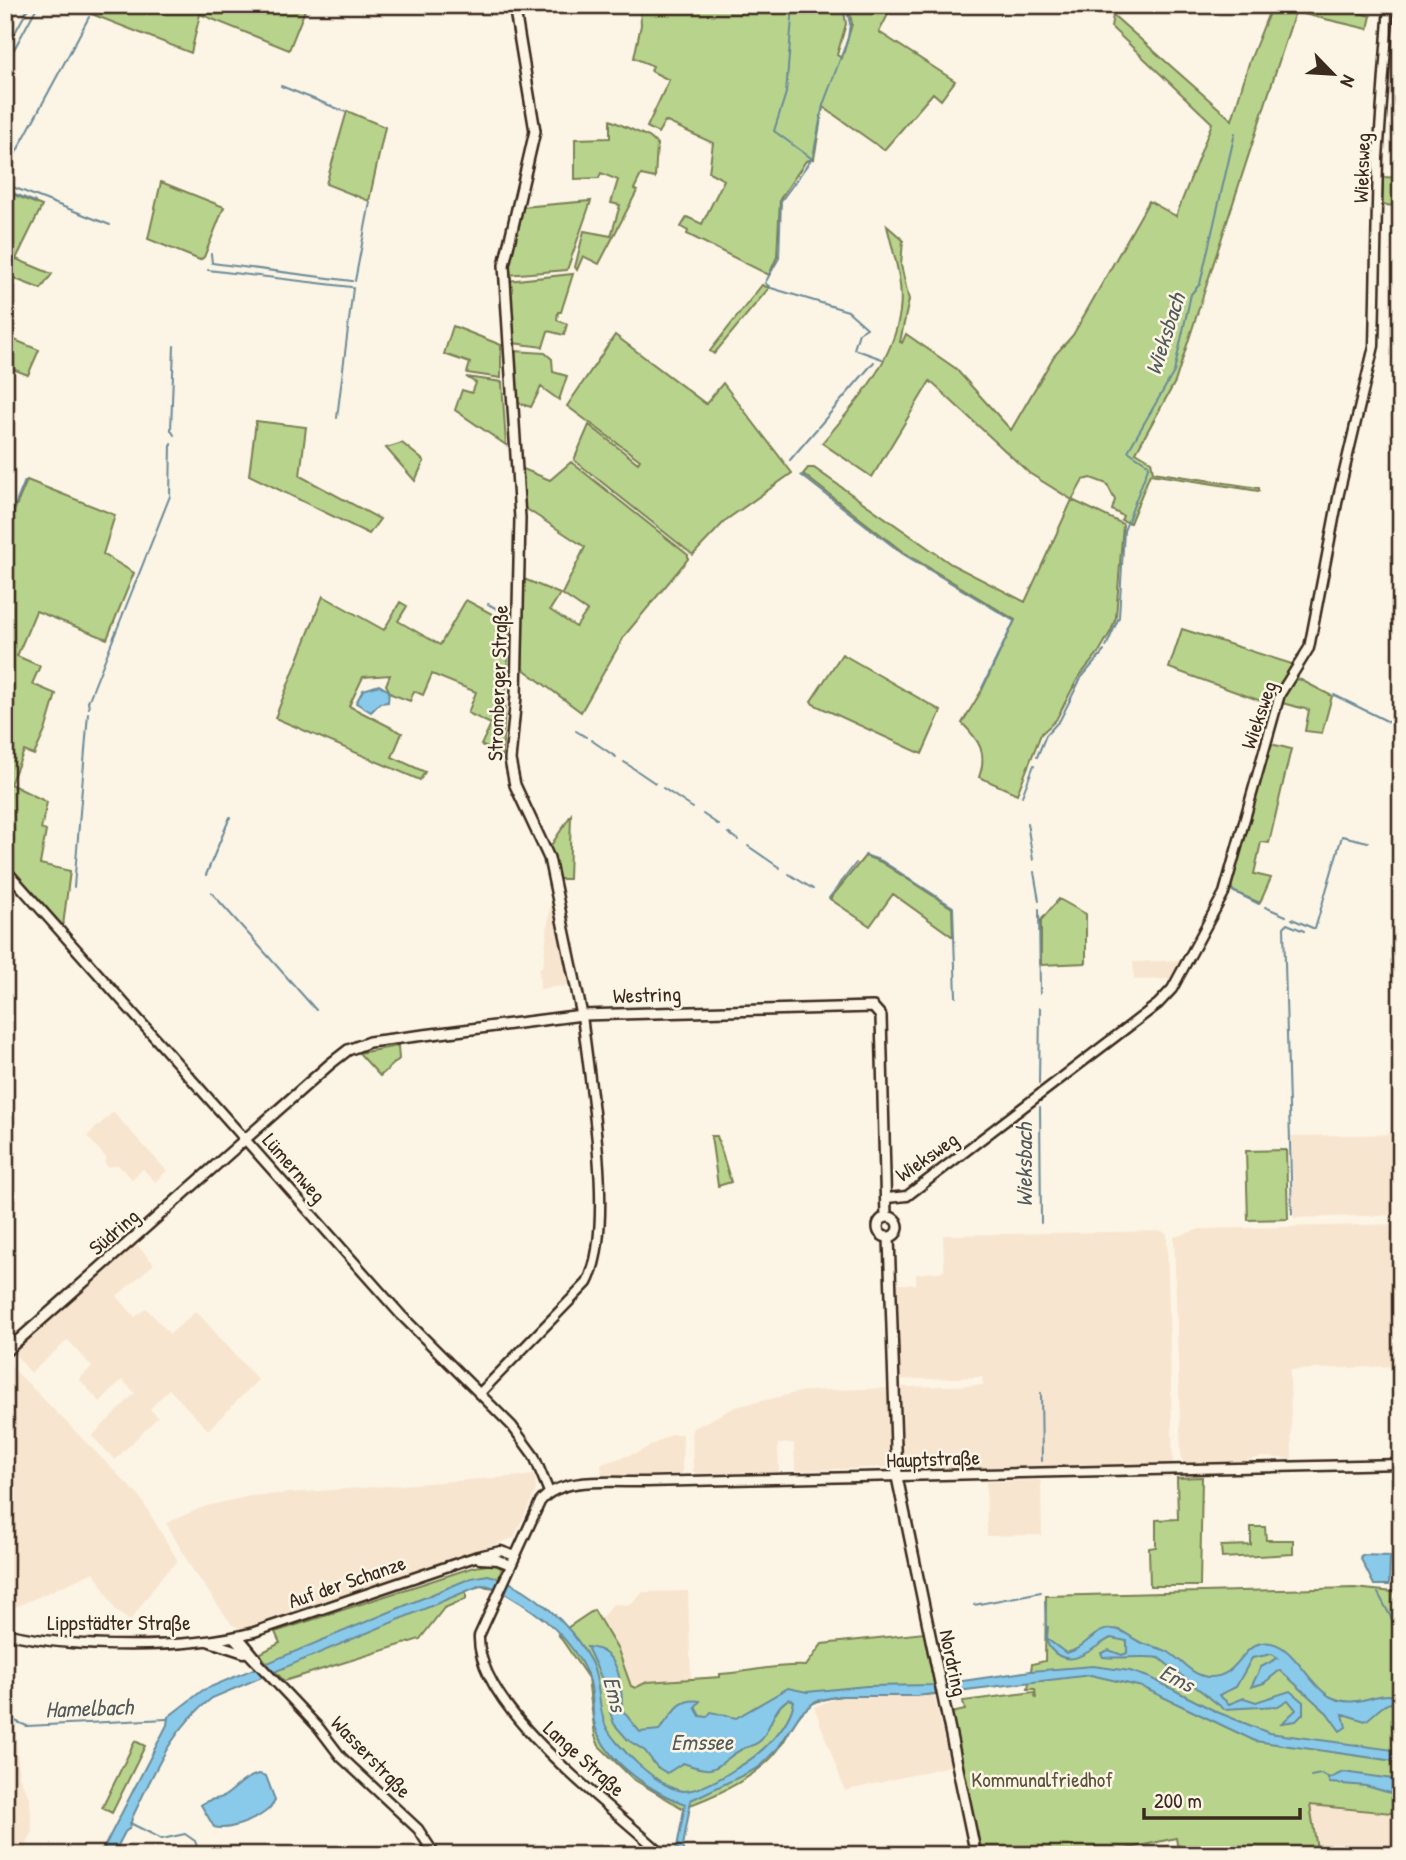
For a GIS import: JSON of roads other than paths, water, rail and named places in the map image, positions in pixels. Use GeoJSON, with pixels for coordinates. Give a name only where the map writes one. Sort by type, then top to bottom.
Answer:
{"type":"FeatureCollection","features":[{"type":"Feature","properties":{"kind":"main road","name":"Stromberger Straße"},"geometry":{"type":"LineString","coordinates":[[514,5],[535,131],[504,265],[520,518],[516,696],[510,760],[515,785],[549,858],[582,1015]]}},
{"type":"Feature","properties":{"kind":"main road","name":"Westring"},"geometry":{"type":"LineString","coordinates":[[246,1139],[330,1065],[358,1045],[582,1015],[873,1007],[881,1016],[886,1217]]}},
{"type":"Feature","properties":{"kind":"main road","name":"Südring"},"geometry":{"type":"LineString","coordinates":[[5,1352],[246,1139]]}},
{"type":"Feature","properties":{"kind":"main road"},"geometry":{"type":"LineString","coordinates":[[886,1217],[894,1219],[898,1226],[895,1233],[889,1237],[881,1235],[878,1228],[880,1220],[886,1217]]}},
{"type":"Feature","properties":{"kind":"main road"},"geometry":{"type":"LineString","coordinates":[[889,1237],[897,1477]]}},
{"type":"Feature","properties":{"kind":"main road","name":"Nordring"},"geometry":{"type":"LineString","coordinates":[[897,1477],[976,1855]]}},
{"type":"Feature","properties":{"kind":"street","name":"Wieksweg"},"geometry":{"type":"LineString","coordinates":[[887,1198],[907,1196],[1158,1004],[1172,989],[1224,892],[1280,694],[1309,648],[1339,493],[1374,346],[1378,158],[1389,5]]}},
{"type":"Feature","properties":{"kind":"street","name":"Lümernweg"},"geometry":{"type":"LineString","coordinates":[[5,869],[401,1315],[527,1444],[549,1492]]}},
{"type":"Feature","properties":{"kind":"street","name":"Stromberger Straße"},"geometry":{"type":"LineString","coordinates":[[479,1394],[587,1283],[596,1264],[601,1235],[599,1186],[582,1015]]}},
{"type":"Feature","properties":{"kind":"street","name":"Hauptstraße"},"geometry":{"type":"LineString","coordinates":[[549,1492],[578,1485],[1401,1464]]}},
{"type":"Feature","properties":{"kind":"street"},"geometry":{"type":"LineString","coordinates":[[511,1565],[540,1502],[549,1492]]}},
{"type":"Feature","properties":{"kind":"street","name":"Auf der Schanze"},"geometry":{"type":"LineString","coordinates":[[235,1637],[492,1552],[515,1556]]}},
{"type":"Feature","properties":{"kind":"street","name":"Auf der Schanze"},"geometry":{"type":"LineString","coordinates":[[468,1560],[490,1558],[511,1565]]}},
{"type":"Feature","properties":{"kind":"street","name":"Lange Straße"},"geometry":{"type":"LineString","coordinates":[[511,1565],[479,1636],[478,1651],[483,1671],[535,1742],[663,1855]]}},
{"type":"Feature","properties":{"kind":"street","name":"Lippstädter Straße"},"geometry":{"type":"LineString","coordinates":[[5,1633],[80,1644],[204,1641],[235,1637]]}},
{"type":"Feature","properties":{"kind":"street"},"geometry":{"type":"LineString","coordinates":[[235,1637],[252,1659]]}},
{"type":"Feature","properties":{"kind":"street","name":"Wasserstraße"},"geometry":{"type":"LineString","coordinates":[[235,1637],[341,1757],[418,1829],[435,1855]]}},
{"type":"Feature","properties":{"kind":"street"},"geometry":{"type":"LineString","coordinates":[[204,1641],[252,1659]]}},
{"type":"Feature","properties":{"kind":"water"},"geometry":{"type":"Polygon","coordinates":[[[379,685],[389,691],[388,702],[380,703],[371,712],[356,703],[363,690],[379,685]]]}},
{"type":"Feature","properties":{"kind":"water"},"geometry":{"type":"Polygon","coordinates":[[[1390,1556],[1389,1585],[1374,1585],[1360,1557],[1390,1556]]]}},
{"type":"Feature","properties":{"kind":"water"},"geometry":{"type":"Polygon","coordinates":[[[488,1575],[519,1587],[534,1597],[573,1634],[591,1662],[605,1724],[617,1743],[651,1775],[674,1789],[683,1791],[712,1783],[755,1756],[780,1730],[794,1701],[789,1699],[784,1702],[760,1741],[742,1749],[716,1767],[704,1769],[683,1763],[667,1773],[657,1767],[645,1751],[628,1740],[614,1724],[610,1712],[610,1696],[587,1647],[598,1649],[613,1661],[620,1679],[622,1710],[640,1732],[659,1730],[676,1708],[692,1700],[700,1701],[695,1707],[700,1716],[707,1717],[711,1712],[736,1718],[788,1688],[807,1692],[866,1686],[935,1685],[1031,1671],[1093,1666],[1130,1671],[1151,1678],[1217,1712],[1269,1733],[1401,1751],[1401,1762],[1255,1741],[1142,1687],[1091,1675],[916,1696],[839,1696],[816,1701],[801,1713],[778,1748],[758,1768],[691,1800],[683,1846],[685,1855],[679,1855],[677,1847],[685,1804],[660,1793],[635,1777],[605,1746],[595,1727],[588,1676],[573,1649],[554,1628],[531,1610],[497,1589],[481,1585],[212,1698],[174,1738],[156,1768],[132,1818],[130,1828],[113,1855],[100,1855],[167,1725],[168,1717],[203,1690],[471,1578],[488,1575]]]}},
{"type":"Feature","properties":{"kind":"water"},"geometry":{"type":"Polygon","coordinates":[[[1048,1626],[1047,1639],[1066,1653],[1100,1632],[1116,1629],[1175,1656],[1193,1672],[1210,1677],[1219,1676],[1233,1668],[1254,1646],[1272,1643],[1290,1654],[1329,1696],[1349,1702],[1383,1695],[1401,1698],[1401,1733],[1395,1722],[1400,1704],[1385,1705],[1365,1721],[1343,1714],[1346,1727],[1340,1731],[1327,1713],[1280,1670],[1264,1683],[1251,1687],[1261,1667],[1278,1658],[1272,1654],[1252,1658],[1236,1687],[1219,1695],[1229,1704],[1244,1698],[1256,1702],[1290,1691],[1303,1702],[1303,1714],[1296,1721],[1282,1723],[1296,1710],[1288,1700],[1278,1706],[1224,1709],[1159,1658],[1103,1657],[1101,1653],[1109,1650],[1122,1655],[1127,1653],[1127,1641],[1111,1638],[1074,1658],[1058,1655],[1048,1645],[1046,1637],[1046,1632],[1048,1626]]]}},
{"type":"Feature","properties":{"kind":"water"},"geometry":{"type":"Polygon","coordinates":[[[1343,1772],[1399,1780],[1401,1796],[1366,1786],[1330,1783],[1328,1779],[1343,1772]]]}},
{"type":"Feature","properties":{"kind":"water"},"geometry":{"type":"Polygon","coordinates":[[[259,1774],[266,1776],[275,1800],[271,1806],[257,1817],[239,1825],[214,1827],[201,1805],[223,1797],[245,1780],[259,1774]]]}},
{"type":"Feature","properties":{"kind":"waterway"},"geometry":{"type":"LineString","coordinates":[[5,51],[30,5]]}},
{"type":"Feature","properties":{"kind":"waterway"},"geometry":{"type":"LineString","coordinates":[[5,66],[38,5]]}},
{"type":"Feature","properties":{"kind":"waterway"},"geometry":{"type":"LineString","coordinates":[[75,5],[88,11],[91,5]]}},
{"type":"Feature","properties":{"kind":"waterway"},"geometry":{"type":"LineString","coordinates":[[793,5],[786,93],[774,131],[811,158]]}},
{"type":"Feature","properties":{"kind":"waterway"},"geometry":{"type":"LineString","coordinates":[[846,5],[850,24],[848,38],[823,105],[813,157],[781,201],[779,258],[765,283],[771,288],[848,311],[867,328],[859,333],[854,349],[882,359]]}},
{"type":"Feature","properties":{"kind":"waterway"},"geometry":{"type":"LineString","coordinates":[[5,173],[89,17]]}},
{"type":"Feature","properties":{"kind":"waterway"},"geometry":{"type":"LineString","coordinates":[[281,86],[346,112]]}},
{"type":"Feature","properties":{"kind":"waterway","name":"Wieksbach"},"geometry":{"type":"LineString","coordinates":[[1106,647],[1119,617],[1124,531],[1149,465],[1128,451],[1174,372],[1191,294],[1200,284],[1235,133]]}},
{"type":"Feature","properties":{"kind":"waterway"},"geometry":{"type":"LineString","coordinates":[[5,184],[110,225]]}},
{"type":"Feature","properties":{"kind":"waterway"},"geometry":{"type":"LineString","coordinates":[[5,190],[35,202]]}},
{"type":"Feature","properties":{"kind":"waterway"},"geometry":{"type":"LineString","coordinates":[[355,281],[370,202]]}},
{"type":"Feature","properties":{"kind":"waterway"},"geometry":{"type":"LineString","coordinates":[[504,338],[499,271],[506,232]]}},
{"type":"Feature","properties":{"kind":"waterway"},"geometry":{"type":"LineString","coordinates":[[211,254],[212,263],[352,281]]}},
{"type":"Feature","properties":{"kind":"waterway"},"geometry":{"type":"LineString","coordinates":[[208,270],[351,287]]}},
{"type":"Feature","properties":{"kind":"waterway"},"geometry":{"type":"LineString","coordinates":[[1378,344],[1380,279]]}},
{"type":"Feature","properties":{"kind":"waterway"},"geometry":{"type":"LineString","coordinates":[[337,418],[353,288]]}},
{"type":"Feature","properties":{"kind":"waterway"},"geometry":{"type":"LineString","coordinates":[[174,346],[171,430],[174,435]]}},
{"type":"Feature","properties":{"kind":"waterway"},"geometry":{"type":"LineString","coordinates":[[504,348],[506,377]]}},
{"type":"Feature","properties":{"kind":"waterway"},"geometry":{"type":"LineString","coordinates":[[790,460],[874,362]]}},
{"type":"Feature","properties":{"kind":"waterway"},"geometry":{"type":"LineString","coordinates":[[507,389],[510,439]]}},
{"type":"Feature","properties":{"kind":"waterway"},"geometry":{"type":"LineString","coordinates":[[1360,423],[1365,400]]}},
{"type":"Feature","properties":{"kind":"waterway"},"geometry":{"type":"LineString","coordinates":[[1350,463],[1359,427]]}},
{"type":"Feature","properties":{"kind":"waterway"},"geometry":{"type":"LineString","coordinates":[[89,708],[88,702],[170,496],[171,444]]}},
{"type":"Feature","properties":{"kind":"waterway"},"geometry":{"type":"LineString","coordinates":[[511,444],[512,464]]}},
{"type":"Feature","properties":{"kind":"waterway"},"geometry":{"type":"LineString","coordinates":[[801,475],[903,554],[1014,621]]}},
{"type":"Feature","properties":{"kind":"waterway"},"geometry":{"type":"LineString","coordinates":[[5,530],[25,481]]}},
{"type":"Feature","properties":{"kind":"waterway"},"geometry":{"type":"LineString","coordinates":[[1318,625],[1323,598]]}},
{"type":"Feature","properties":{"kind":"waterway"},"geometry":{"type":"LineString","coordinates":[[488,604],[508,615]]}},
{"type":"Feature","properties":{"kind":"waterway"},"geometry":{"type":"LineString","coordinates":[[982,688],[1014,622]]}},
{"type":"Feature","properties":{"kind":"waterway"},"geometry":{"type":"LineString","coordinates":[[1310,654],[1317,629]]}},
{"type":"Feature","properties":{"kind":"waterway","name":"Wieksbach"},"geometry":{"type":"LineString","coordinates":[[1037,757],[1046,735],[1060,720],[1081,678],[1104,651]]}},
{"type":"Feature","properties":{"kind":"waterway"},"geometry":{"type":"LineString","coordinates":[[1303,668],[1308,658]]}},
{"type":"Feature","properties":{"kind":"waterway"},"geometry":{"type":"LineString","coordinates":[[1278,690],[1286,677]]}},
{"type":"Feature","properties":{"kind":"waterway"},"geometry":{"type":"LineString","coordinates":[[1334,695],[1401,728]]}},
{"type":"Feature","properties":{"kind":"waterway"},"geometry":{"type":"LineString","coordinates":[[506,755],[511,697]]}},
{"type":"Feature","properties":{"kind":"waterway"},"geometry":{"type":"LineString","coordinates":[[74,887],[88,713]]}},
{"type":"Feature","properties":{"kind":"waterway"},"geometry":{"type":"LineString","coordinates":[[576,731],[586,737]]}},
{"type":"Feature","properties":{"kind":"waterway"},"geometry":{"type":"LineString","coordinates":[[591,740],[616,757]]}},
{"type":"Feature","properties":{"kind":"waterway"},"geometry":{"type":"LineString","coordinates":[[624,762],[655,783]]}},
{"type":"Feature","properties":{"kind":"waterway","name":"Wieksbach"},"geometry":{"type":"LineString","coordinates":[[1022,796],[1034,765]]}},
{"type":"Feature","properties":{"kind":"waterway"},"geometry":{"type":"LineString","coordinates":[[507,767],[510,780]]}},
{"type":"Feature","properties":{"kind":"waterway"},"geometry":{"type":"LineString","coordinates":[[663,788],[693,808]]}},
{"type":"Feature","properties":{"kind":"waterway"},"geometry":{"type":"LineString","coordinates":[[527,800],[550,849]]}},
{"type":"Feature","properties":{"kind":"waterway"},"geometry":{"type":"LineString","coordinates":[[703,814],[719,825]]}},
{"type":"Feature","properties":{"kind":"waterway"},"geometry":{"type":"LineString","coordinates":[[206,875],[230,817]]}},
{"type":"Feature","properties":{"kind":"waterway","name":"Wieksbach"},"geometry":{"type":"LineString","coordinates":[[1027,823],[1033,860]]}},
{"type":"Feature","properties":{"kind":"waterway"},"geometry":{"type":"LineString","coordinates":[[728,833],[738,840]]}},
{"type":"Feature","properties":{"kind":"waterway"},"geometry":{"type":"LineString","coordinates":[[1292,919],[1315,929],[1342,836],[1368,842]]}},
{"type":"Feature","properties":{"kind":"waterway"},"geometry":{"type":"LineString","coordinates":[[748,846],[780,868]]}},
{"type":"Feature","properties":{"kind":"waterway"},"geometry":{"type":"LineString","coordinates":[[865,855],[882,861],[953,907],[956,997]]}},
{"type":"Feature","properties":{"kind":"waterway"},"geometry":{"type":"LineString","coordinates":[[829,898],[856,863]]}},
{"type":"Feature","properties":{"kind":"waterway","name":"Wieksbach"},"geometry":{"type":"LineString","coordinates":[[1034,872],[1039,901]]}},
{"type":"Feature","properties":{"kind":"waterway"},"geometry":{"type":"LineString","coordinates":[[789,874],[813,889]]}},
{"type":"Feature","properties":{"kind":"waterway"},"geometry":{"type":"LineString","coordinates":[[1232,879],[1231,890],[1259,904]]}},
{"type":"Feature","properties":{"kind":"waterway"},"geometry":{"type":"LineString","coordinates":[[211,892],[316,1010]]}},
{"type":"Feature","properties":{"kind":"waterway"},"geometry":{"type":"LineString","coordinates":[[1265,907],[1286,916]]}},
{"type":"Feature","properties":{"kind":"waterway","name":"Wieksbach"},"geometry":{"type":"LineString","coordinates":[[1039,909],[1040,994]]}},
{"type":"Feature","properties":{"kind":"waterway"},"geometry":{"type":"LineString","coordinates":[[1292,1214],[1284,927],[1287,924],[1304,931]]}},
{"type":"Feature","properties":{"kind":"waterway","name":"Wieksbach"},"geometry":{"type":"LineString","coordinates":[[1039,1083],[1040,1008]]}},
{"type":"Feature","properties":{"kind":"waterway","name":"Wieksbach"},"geometry":{"type":"LineString","coordinates":[[1040,1107],[1041,1223]]}},
{"type":"Feature","properties":{"kind":"waterway","name":"Wieksbach"},"geometry":{"type":"LineString","coordinates":[[1041,1393],[1042,1461]]}},
{"type":"Feature","properties":{"kind":"waterway"},"geometry":{"type":"LineString","coordinates":[[974,1605],[1041,1592]]}},
{"type":"Feature","properties":{"kind":"waterway"},"geometry":{"type":"LineString","coordinates":[[1378,1593],[1401,1636]]}},
{"type":"Feature","properties":{"kind":"waterway","name":"Wieksbach"},"geometry":{"type":"LineString","coordinates":[[1045,1601],[1046,1628]]}},
{"type":"Feature","properties":{"kind":"waterway","name":"Hamelbach"},"geometry":{"type":"LineString","coordinates":[[5,1717],[27,1726],[167,1719]]}},
{"type":"Feature","properties":{"kind":"waterway"},"geometry":{"type":"LineString","coordinates":[[1311,1776],[1321,1774],[1330,1778]]}},
{"type":"Feature","properties":{"kind":"waterway"},"geometry":{"type":"LineString","coordinates":[[130,1823],[162,1839],[185,1834],[195,1841],[200,1855]]}},
{"type":"Feature","properties":{"kind":"water label","name":"Ems"},"geometry":{"type":"Point","coordinates":[1177,1678]}},
{"type":"Feature","properties":{"kind":"water label","name":"Ems"},"geometry":{"type":"Point","coordinates":[615,1694]}},
{"type":"Feature","properties":{"kind":"water label","name":"Emssee"},"geometry":{"type":"Point","coordinates":[702,1742]}},
{"type":"Feature","properties":{"kind":"park label","name":"Kommunalfriedhof"},"geometry":{"type":"Point","coordinates":[1042,1780]}}]}
